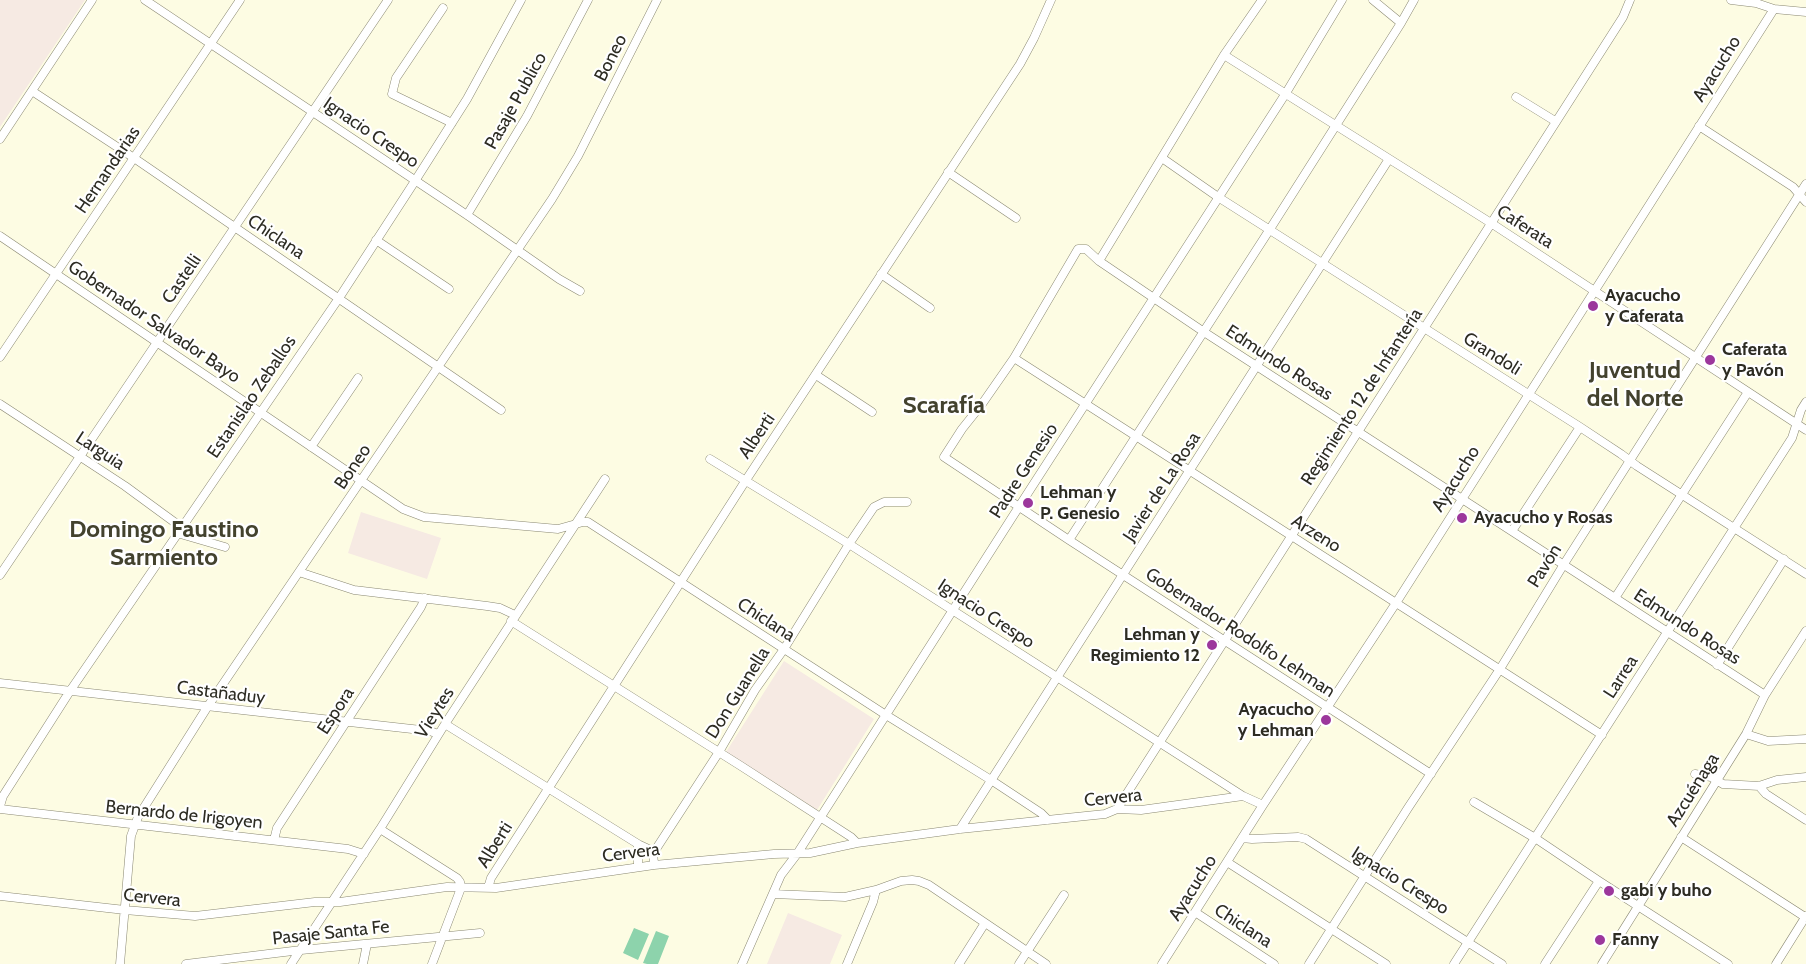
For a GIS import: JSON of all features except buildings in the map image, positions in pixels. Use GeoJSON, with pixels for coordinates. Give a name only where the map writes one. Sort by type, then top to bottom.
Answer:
{"type":"FeatureCollection","features":[{"type":"Feature","properties":{"kind":"street"},"geometry":{"type":"LineString","coordinates":[[0,139],[92,0]]}},
{"type":"Feature","properties":{"kind":"street","name":"Ignacio Crespo"},"geometry":{"type":"LineString","coordinates":[[145,0],[580,291]]}},
{"type":"Feature","properties":{"kind":"street","name":"Hernandarias"},"geometry":{"type":"LineString","coordinates":[[0,357],[240,0]]}},
{"type":"Feature","properties":{"kind":"street","name":"Castelli"},"geometry":{"type":"LineString","coordinates":[[0,575],[388,0]]}},
{"type":"Feature","properties":{"kind":"street","name":"Estanislao Zeballos"},"geometry":{"type":"LineString","coordinates":[[0,807],[3,796],[70,691],[339,298],[415,181],[473,90],[521,0]]}},
{"type":"Feature","properties":{"kind":"street","name":"Pasaje Publico"},"geometry":{"type":"LineString","coordinates":[[467,215],[527,116],[588,0]]}},
{"type":"Feature","properties":{"kind":"street","name":"Boneo"},"geometry":{"type":"LineString","coordinates":[[120,964],[131,836],[134,825],[208,706],[519,251],[578,156],[657,0]]}},
{"type":"Feature","properties":{"kind":"street","name":"Alberti"},"geometry":{"type":"LineString","coordinates":[[488,888],[491,878],[746,480],[1020,64],[1052,0]]}},
{"type":"Feature","properties":{"kind":"street"},"geometry":{"type":"LineString","coordinates":[[1099,261],[1224,55],[1262,0]]}},
{"type":"Feature","properties":{"kind":"street","name":"Padre Genesio"},"geometry":{"type":"LineString","coordinates":[[742,964],[781,875],[797,854],[1084,404],[1286,93],[1342,0]]}},
{"type":"Feature","properties":{"kind":"street"},"geometry":{"type":"LineString","coordinates":[[1373,0],[1401,23]]}},
{"type":"Feature","properties":{"kind":"street"},"geometry":{"type":"LineString","coordinates":[[1070,540],[1414,0]]}},
{"type":"Feature","properties":{"kind":"street","name":"Regimiento 12 de Infantería"},"geometry":{"type":"LineString","coordinates":[[1117,809],[1623,16],[1630,0]]}},
{"type":"Feature","properties":{"kind":"street"},"geometry":{"type":"LineString","coordinates":[[1731,0],[1756,3],[1774,9],[1806,12]]}},
{"type":"Feature","properties":{"kind":"street"},"geometry":{"type":"LineString","coordinates":[[1783,10],[1785,0]]}},
{"type":"Feature","properties":{"kind":"street"},"geometry":{"type":"LineString","coordinates":[[443,8],[396,78],[392,94],[452,123]]}},
{"type":"Feature","properties":{"kind":"street","name":"Ayacucho"},"geometry":{"type":"LineString","coordinates":[[1162,964],[1396,603],[1774,9]]}},
{"type":"Feature","properties":{"kind":"street","name":"Caferata"},"geometry":{"type":"LineString","coordinates":[[1224,55],[1491,223],[1806,430]]}},
{"type":"Feature","properties":{"kind":"street","name":"Chiclana"},"geometry":{"type":"LineString","coordinates":[[32,91],[134,158],[501,410]]}},
{"type":"Feature","properties":{"kind":"street"},"geometry":{"type":"LineString","coordinates":[[1516,97],[1555,122]]}},
{"type":"Feature","properties":{"kind":"street"},"geometry":{"type":"LineString","coordinates":[[1699,126],[1786,182],[1806,202]]}},
{"type":"Feature","properties":{"kind":"street","name":"Grandoli"},"geometry":{"type":"LineString","coordinates":[[1162,158],[1806,574]]}},
{"type":"Feature","properties":{"kind":"street","name":"Javier de La Rosa"},"geometry":{"type":"LineString","coordinates":[[960,829],[1389,159]]}},
{"type":"Feature","properties":{"kind":"street"},"geometry":{"type":"LineString","coordinates":[[948,172],[1016,218]]}},
{"type":"Feature","properties":{"kind":"street","name":"Pavón"},"geometry":{"type":"LineString","coordinates":[[1309,964],[1500,669],[1564,564],[1806,184]]}},
{"type":"Feature","properties":{"kind":"street","name":"Gobernador Salvador Bayo"},"geometry":{"type":"LineString","coordinates":[[0,236],[408,512],[424,517],[447,519]]}},
{"type":"Feature","properties":{"kind":"street"},"geometry":{"type":"LineString","coordinates":[[376,240],[449,289]]}},
{"type":"Feature","properties":{"kind":"street","name":"Edmundo Rosas"},"geometry":{"type":"LineString","coordinates":[[1014,358],[1076,252],[1081,248],[1086,249],[1099,261],[1257,367],[1765,695]]}},
{"type":"Feature","properties":{"kind":"street"},"geometry":{"type":"LineString","coordinates":[[881,274],[930,308]]}},
{"type":"Feature","properties":{"kind":"street","name":"Arzeno"},"geometry":{"type":"LineString","coordinates":[[1014,358],[1602,735]]}},
{"type":"Feature","properties":{"kind":"street","name":"Gobernador Rodolfo Lehman"},"geometry":{"type":"LineString","coordinates":[[1014,358],[944,457],[1431,774]]}},
{"type":"Feature","properties":{"kind":"street"},"geometry":{"type":"LineString","coordinates":[[816,375],[872,412]]}},
{"type":"Feature","properties":{"kind":"street"},"geometry":{"type":"LineString","coordinates":[[311,447],[358,378]]}},
{"type":"Feature","properties":{"kind":"street"},"geometry":{"type":"LineString","coordinates":[[1615,598],[1748,392]]}},
{"type":"Feature","properties":{"kind":"street","name":"Larrea"},"geometry":{"type":"LineString","coordinates":[[1454,964],[1792,438],[1806,402]]}},
{"type":"Feature","properties":{"kind":"street","name":"Larguia"},"geometry":{"type":"LineString","coordinates":[[0,404],[125,486],[179,530],[225,547]]}},
{"type":"Feature","properties":{"kind":"street"},"geometry":{"type":"LineString","coordinates":[[1512,531],[1580,427]]}},
{"type":"Feature","properties":{"kind":"street","name":"Ignacio Crespo"},"geometry":{"type":"LineString","coordinates":[[710,459],[849,544],[1243,796]]}},
{"type":"Feature","properties":{"kind":"street","name":"Vieytes"},"geometry":{"type":"LineString","coordinates":[[291,964],[605,479]]}},
{"type":"Feature","properties":{"kind":"street","name":"Don Guanella"},"geometry":{"type":"LineString","coordinates":[[653,851],[849,544],[878,503],[907,502]]}},
{"type":"Feature","properties":{"kind":"street","name":"Chiclana"},"geometry":{"type":"LineString","coordinates":[[447,519],[558,529],[588,522],[886,715],[991,780],[1048,820]]}},
{"type":"Feature","properties":{"kind":"street"},"geometry":{"type":"LineString","coordinates":[[1717,664],[1784,560]]}},
{"type":"Feature","properties":{"kind":"street"},"geometry":{"type":"LineString","coordinates":[[299,572],[354,590],[500,608],[615,686],[857,843]]}},
{"type":"Feature","properties":{"kind":"street","name":"Espora"},"geometry":{"type":"LineString","coordinates":[[274,840],[278,828],[421,607],[424,598]]}},
{"type":"Feature","properties":{"kind":"street","name":"Azcuénaga"},"geometry":{"type":"LineString","coordinates":[[1602,964],[1746,734],[1765,695],[1806,631]]}},
{"type":"Feature","properties":{"kind":"street","name":"Castañaduy"},"geometry":{"type":"LineString","coordinates":[[0,683],[430,731],[438,734]]}},
{"type":"Feature","properties":{"kind":"street"},"geometry":{"type":"LineString","coordinates":[[445,724],[638,844],[653,851],[654,865]]}},
{"type":"Feature","properties":{"kind":"street"},"geometry":{"type":"LineString","coordinates":[[1746,734],[1768,741],[1806,739]]}},
{"type":"Feature","properties":{"kind":"street"},"geometry":{"type":"LineString","coordinates":[[1695,774],[1711,777],[1728,785],[1758,786],[1777,780],[1806,777]]}},
{"type":"Feature","properties":{"kind":"street"},"geometry":{"type":"LineString","coordinates":[[1758,786],[1766,794],[1806,820]]}},
{"type":"Feature","properties":{"kind":"street"},"geometry":{"type":"LineString","coordinates":[[1243,796],[1263,805]]}},
{"type":"Feature","properties":{"kind":"street","name":"Cervera"},"geometry":{"type":"LineString","coordinates":[[0,896],[195,916],[447,888],[488,888],[654,865],[810,853],[857,843],[960,829],[1105,814],[1117,809],[1141,810],[1243,796]]}},
{"type":"Feature","properties":{"kind":"street"},"geometry":{"type":"LineString","coordinates":[[1474,802],[1535,838],[1728,964]]}},
{"type":"Feature","properties":{"kind":"street","name":"Bernardo de Irigoyen"},"geometry":{"type":"LineString","coordinates":[[0,807],[134,825],[348,849],[364,854]]}},
{"type":"Feature","properties":{"kind":"street"},"geometry":{"type":"LineString","coordinates":[[380,829],[457,878],[461,888],[432,964]]}},
{"type":"Feature","properties":{"kind":"street","name":"Ignacio Crespo"},"geometry":{"type":"LineString","coordinates":[[1242,838],[1298,837],[1306,839],[1502,964]]}},
{"type":"Feature","properties":{"kind":"street"},"geometry":{"type":"LineString","coordinates":[[1681,837],[1806,916],[1776,964]]}},
{"type":"Feature","properties":{"kind":"street"},"geometry":{"type":"LineString","coordinates":[[638,844],[638,867]]}},
{"type":"Feature","properties":{"kind":"street"},"geometry":{"type":"LineString","coordinates":[[1227,862],[1386,964]]}},
{"type":"Feature","properties":{"kind":"street"},"geometry":{"type":"LineString","coordinates":[[773,894],[845,897],[901,881],[919,881],[929,885],[986,922],[1046,964]]}},
{"type":"Feature","properties":{"kind":"street"},"geometry":{"type":"LineString","coordinates":[[1545,964],[1599,881]]}},
{"type":"Feature","properties":{"kind":"street"},"geometry":{"type":"LineString","coordinates":[[847,964],[876,890]]}},
{"type":"Feature","properties":{"kind":"street"},"geometry":{"type":"LineString","coordinates":[[1019,964],[1064,895]]}},
{"type":"Feature","properties":{"kind":"street","name":"Chiclana"},"geometry":{"type":"LineString","coordinates":[[1195,912],[1274,964]]}},
{"type":"Feature","properties":{"kind":"street"},"geometry":{"type":"LineString","coordinates":[[959,964],[986,922]]}},
{"type":"Feature","properties":{"kind":"street","name":"Pasaje Santa Fe"},"geometry":{"type":"LineString","coordinates":[[186,964],[301,950],[480,933]]}},
{"type":"Feature","properties":{"kind":"street"},"geometry":{"type":"LineString","coordinates":[[363,964],[367,944]]}},
{"type":"Feature","properties":{"kind":"shaded area"},"geometry":{"type":"Polygon","coordinates":[[[0,0],[85,0],[0,127],[0,0]]]}},
{"type":"Feature","properties":{"kind":"shaded area"},"geometry":{"type":"Polygon","coordinates":[[[361,512],[441,538],[427,579],[348,553],[361,512]]]}},
{"type":"Feature","properties":{"kind":"shaded area"},"geometry":{"type":"Polygon","coordinates":[[[784,661],[874,719],[817,810],[726,752],[784,661]]]}},
{"type":"Feature","properties":{"kind":"shaded area"},"geometry":{"type":"Polygon","coordinates":[[[788,913],[842,935],[830,964],[767,964],[788,913]]]}},
{"type":"Feature","properties":{"kind":"shaded area"},"geometry":{"type":"Polygon","coordinates":[[[634,928],[649,934],[638,960],[623,953],[634,928]]]}},
{"type":"Feature","properties":{"kind":"shaded area"},"geometry":{"type":"Polygon","coordinates":[[[656,931],[669,936],[658,964],[643,963],[656,931]]]}},
{"type":"Feature","properties":{"kind":"place","name":"Ayacucho y Caferata"},"geometry":{"type":"Point","coordinates":[1593,306]}},
{"type":"Feature","properties":{"kind":"place","name":"Caferata y Pavón"},"geometry":{"type":"Point","coordinates":[1710,360]}},
{"type":"Feature","properties":{"kind":"place","name":"Lehman y P. Genesio"},"geometry":{"type":"Point","coordinates":[1028,503]}},
{"type":"Feature","properties":{"kind":"place","name":"Ayacucho y Rosas"},"geometry":{"type":"Point","coordinates":[1462,518]}},
{"type":"Feature","properties":{"kind":"place","name":"Lehman y Regimiento 12"},"geometry":{"type":"Point","coordinates":[1212,645]}},
{"type":"Feature","properties":{"kind":"place","name":"Ayacucho y Lehman"},"geometry":{"type":"Point","coordinates":[1326,720]}},
{"type":"Feature","properties":{"kind":"place","name":"gabi y buho"},"geometry":{"type":"Point","coordinates":[1609,891]}},
{"type":"Feature","properties":{"kind":"place","name":"Fanny"},"geometry":{"type":"Point","coordinates":[1600,940]}},
{"type":"Feature","properties":{"kind":"district","name":"Juventud del Norte"},"geometry":{"type":"Point","coordinates":[1635,385]}},
{"type":"Feature","properties":{"kind":"district","name":"Scarafía"},"geometry":{"type":"Point","coordinates":[944,406]}},
{"type":"Feature","properties":{"kind":"district","name":"Domingo Faustino Sarmiento"},"geometry":{"type":"Point","coordinates":[164,544]}}]}
